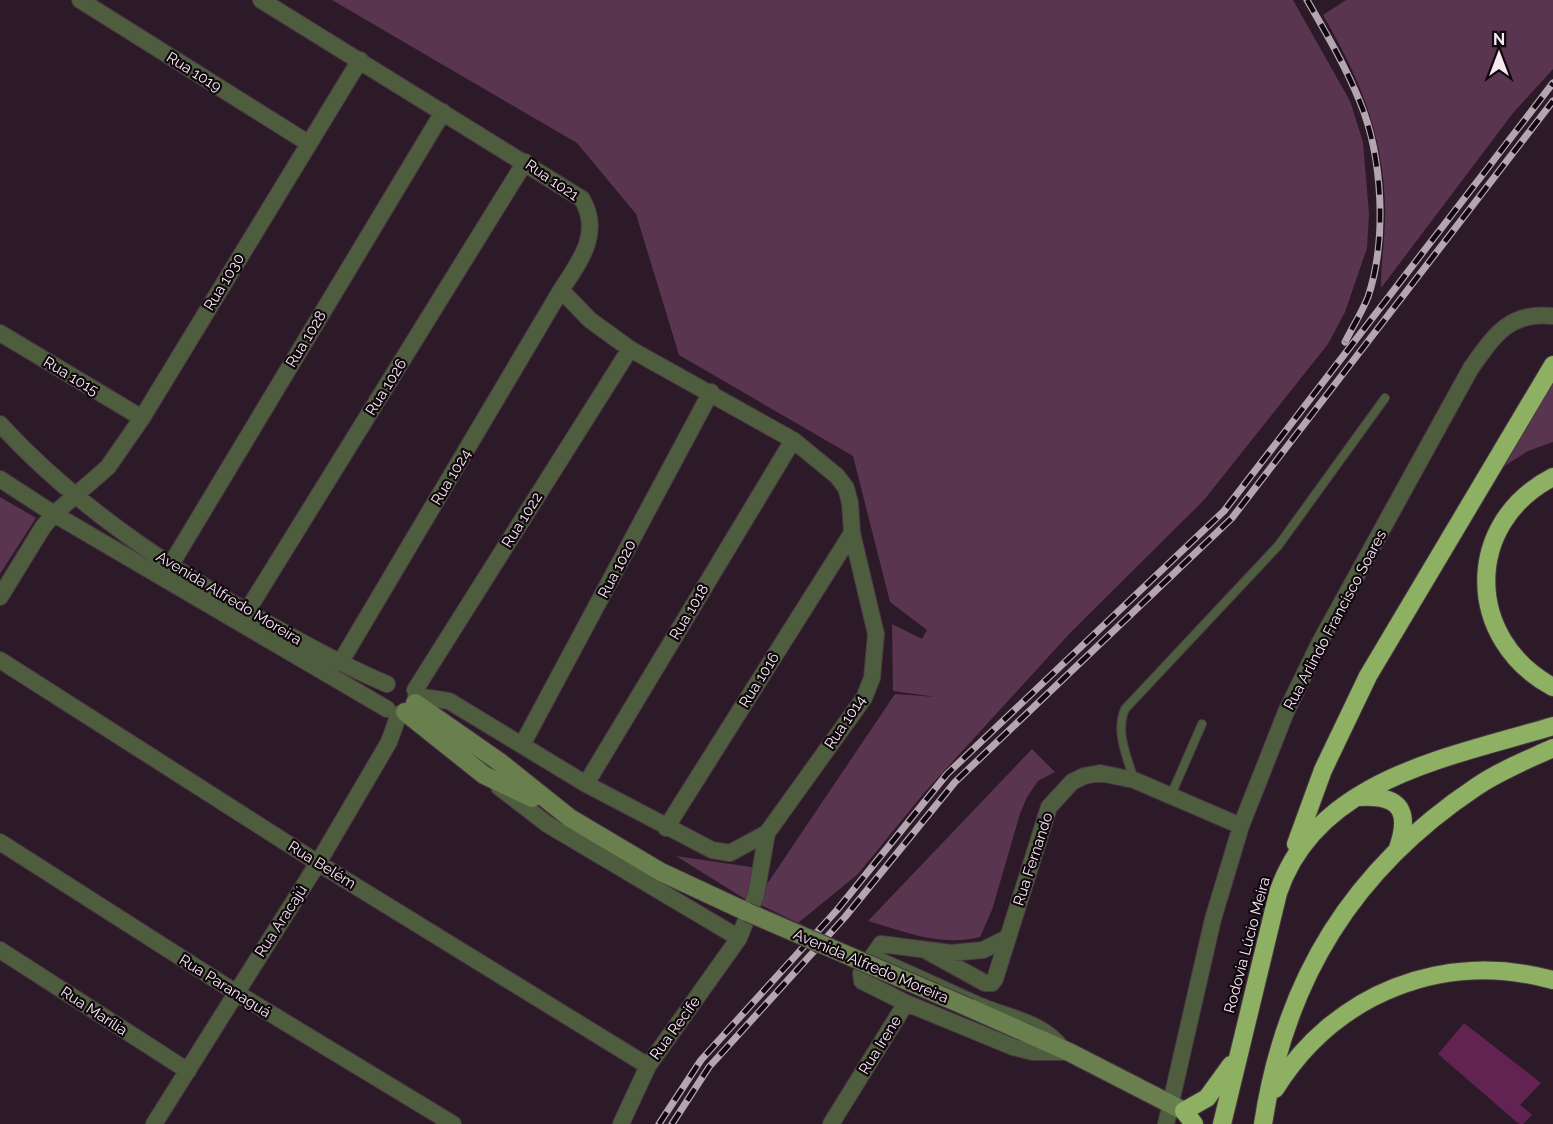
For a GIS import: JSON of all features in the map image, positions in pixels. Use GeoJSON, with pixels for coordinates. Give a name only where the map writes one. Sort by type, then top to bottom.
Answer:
{"type":"FeatureCollection","features":[{"type":"Feature","properties":{"kind":"highway"},"geometry":{"type":"LineString","coordinates":[[1286,868],[1323,770],[1368,676],[1553,365]]}},
{"type":"Feature","properties":{"kind":"highway"},"geometry":{"type":"LineString","coordinates":[[1553,477],[1539,484],[1518,502],[1503,523],[1494,540],[1485,578],[1486,597],[1492,618],[1513,658],[1553,687]]}},
{"type":"Feature","properties":{"kind":"highway","name":"Rodovia Lúcio Meira"},"geometry":{"type":"LineString","coordinates":[[1222,1124],[1236,1056],[1286,868],[1319,823],[1377,785],[1432,763],[1553,726]]}},
{"type":"Feature","properties":{"kind":"highway"},"geometry":{"type":"LineString","coordinates":[[1263,1124],[1286,1023],[1317,953],[1349,904],[1397,852],[1477,786],[1553,748]]}},
{"type":"Feature","properties":{"kind":"highway"},"geometry":{"type":"LineString","coordinates":[[1356,797],[1385,798],[1400,807],[1404,818],[1397,852]]}},
{"type":"Feature","properties":{"kind":"highway"},"geometry":{"type":"LineString","coordinates":[[1266,1104],[1286,1071],[1308,1045],[1337,1018],[1384,992],[1422,978],[1461,970],[1517,972],[1553,980]]}},
{"type":"Feature","properties":{"kind":"highway"},"geometry":{"type":"LineString","coordinates":[[1182,1113],[1207,1098],[1236,1056]]}},
{"type":"Feature","properties":{"kind":"street","name":"Rua 1019"},"geometry":{"type":"LineString","coordinates":[[80,0],[308,143]]}},
{"type":"Feature","properties":{"kind":"street","name":"Rua 1021"},"geometry":{"type":"LineString","coordinates":[[261,0],[582,199],[589,211],[592,224],[589,241],[561,290]]}},
{"type":"Feature","properties":{"kind":"street","name":"Rua 1030"},"geometry":{"type":"LineString","coordinates":[[0,597],[54,514],[108,467],[141,418],[360,60]]}},
{"type":"Feature","properties":{"kind":"street","name":"Rua 1028"},"geometry":{"type":"LineString","coordinates":[[170,566],[443,112]]}},
{"type":"Feature","properties":{"kind":"street","name":"Rua 1026"},"geometry":{"type":"LineString","coordinates":[[247,611],[525,162]]}},
{"type":"Feature","properties":{"kind":"street"},"geometry":{"type":"LineString","coordinates":[[561,290],[590,320],[630,349],[711,392],[793,440]]}},
{"type":"Feature","properties":{"kind":"street","name":"Rua 1024"},"geometry":{"type":"LineString","coordinates":[[340,663],[561,290]]}},
{"type":"Feature","properties":{"kind":"street","name":"Rua Arlindo Francisco Soares"},"geometry":{"type":"LineString","coordinates":[[1166,1124],[1182,1113],[1213,919],[1241,826],[1286,712],[1320,642],[1472,368],[1492,339],[1507,324],[1539,315],[1553,316]]}},
{"type":"Feature","properties":{"kind":"street","name":"Rua 1015"},"geometry":{"type":"LineString","coordinates":[[0,333],[141,418]]}},
{"type":"Feature","properties":{"kind":"street","name":"Rua 1022"},"geometry":{"type":"LineString","coordinates":[[406,704],[630,349]]}},
{"type":"Feature","properties":{"kind":"street","name":"Rua 1020"},"geometry":{"type":"LineString","coordinates":[[522,745],[711,392]]}},
{"type":"Feature","properties":{"kind":"street","name":"Avenida Alfredo Moreira"},"geometry":{"type":"LineString","coordinates":[[0,424],[27,454],[75,495],[170,566],[340,663],[387,684],[399,679],[405,681],[406,704],[484,775],[547,824],[739,938]]}},
{"type":"Feature","properties":{"kind":"street","name":"Rua 1014"},"geometry":{"type":"LineString","coordinates":[[739,938],[756,895],[767,833],[864,698],[872,678],[876,634],[852,532],[846,488],[837,476],[793,440]]}},
{"type":"Feature","properties":{"kind":"street","name":"Rua 1018"},"geometry":{"type":"LineString","coordinates":[[586,784],[793,440]]}},
{"type":"Feature","properties":{"kind":"street","name":"Avenida Alfredo Moreira"},"geometry":{"type":"LineString","coordinates":[[0,479],[54,514],[406,704],[501,764],[566,815]]}},
{"type":"Feature","properties":{"kind":"street","name":"Rua 1016"},"geometry":{"type":"LineString","coordinates":[[666,828],[852,532]]}},
{"type":"Feature","properties":{"kind":"street","name":"Rua Belém"},"geometry":{"type":"LineString","coordinates":[[0,660],[318,863],[648,1066]]}},
{"type":"Feature","properties":{"kind":"street"},"geometry":{"type":"LineString","coordinates":[[387,684],[382,696],[406,704]]}},
{"type":"Feature","properties":{"kind":"street","name":"Avenida Alfredo Moreira"},"geometry":{"type":"LineString","coordinates":[[406,704],[449,701],[586,784],[666,828],[712,850],[730,853],[767,833]]}},
{"type":"Feature","properties":{"kind":"street","name":"Rua Aracajú"},"geometry":{"type":"LineString","coordinates":[[154,1124],[318,863],[389,742],[406,704]]}},
{"type":"Feature","properties":{"kind":"street","name":"Rua Fernando"},"geometry":{"type":"LineString","coordinates":[[927,951],[985,983],[992,983],[1046,817],[1059,794],[1072,782],[1084,776],[1100,773],[1134,780],[1241,826]]}},
{"type":"Feature","properties":{"kind":"street","name":"Avenida Alfredo Moreira"},"geometry":{"type":"LineString","coordinates":[[484,775],[566,815],[661,872],[702,892],[1069,1052],[1182,1113]]}},
{"type":"Feature","properties":{"kind":"street","name":"Rua Paranaguá"},"geometry":{"type":"LineString","coordinates":[[0,842],[235,992],[453,1124]]}},
{"type":"Feature","properties":{"kind":"street","name":"Rua Recife"},"geometry":{"type":"LineString","coordinates":[[621,1124],[648,1066],[739,938]]}},
{"type":"Feature","properties":{"kind":"street"},"geometry":{"type":"LineString","coordinates":[[874,954],[885,944],[927,951],[969,952],[983,950],[1007,938]]}},
{"type":"Feature","properties":{"kind":"street","name":"Rua Marília"},"geometry":{"type":"LineString","coordinates":[[0,950],[188,1071]]}},
{"type":"Feature","properties":{"kind":"street","name":"Rua Irene"},"geometry":{"type":"LineString","coordinates":[[831,1124],[906,1003],[861,981],[861,972],[874,954]]}},
{"type":"Feature","properties":{"kind":"street"},"geometry":{"type":"LineString","coordinates":[[906,1003],[1013,1047],[1033,1052],[1069,1052]]}},
{"type":"Feature","properties":{"kind":"lane"},"geometry":{"type":"LineString","coordinates":[[1134,780],[1121,734],[1120,721],[1125,709],[1278,546],[1385,398]]}},
{"type":"Feature","properties":{"kind":"lane"},"geometry":{"type":"LineString","coordinates":[[1171,795],[1202,724]]}},
{"type":"Feature","properties":{"kind":"lane"},"geometry":{"type":"LineString","coordinates":[[874,954],[982,1002],[1026,1018],[1058,1035],[1069,1052]]}},
{"type":"Feature","properties":{"kind":"shaded area"},"geometry":{"type":"Polygon","coordinates":[[[332,0],[1293,0],[1350,101],[1363,142],[1369,214],[1367,248],[1345,312],[1328,344],[1204,500],[1070,633],[924,793],[858,874],[798,923],[755,902],[895,694],[936,697],[893,691],[892,624],[922,639],[927,630],[890,602],[853,456],[679,355],[636,214],[577,143],[332,0]]]}},
{"type":"Feature","properties":{"kind":"shaded area"},"geometry":{"type":"Polygon","coordinates":[[[1346,0],[1553,0],[1553,69],[1513,113],[1381,288],[1385,215],[1380,154],[1358,83],[1323,15],[1346,0]]]}},
{"type":"Feature","properties":{"kind":"shaded area"},"geometry":{"type":"Polygon","coordinates":[[[1553,376],[1553,442],[1528,451],[1492,474],[1553,376]]]}},
{"type":"Feature","properties":{"kind":"shaded area"},"geometry":{"type":"Polygon","coordinates":[[[0,497],[36,518],[0,574],[0,497]]]}},
{"type":"Feature","properties":{"kind":"shaded area"},"geometry":{"type":"Polygon","coordinates":[[[1032,749],[1055,772],[1038,781],[1027,797],[992,910],[980,937],[952,940],[924,937],[868,921],[1032,749]]]}},
{"type":"Feature","properties":{"kind":"shaded area"},"geometry":{"type":"Polygon","coordinates":[[[676,856],[758,868],[745,899],[676,856]]]}},
{"type":"Feature","properties":{"kind":"building"},"geometry":{"type":"Polygon","coordinates":[[[1464,1023],[1541,1083],[1520,1105],[1532,1115],[1523,1124],[1519,1124],[1438,1054],[1464,1023]]]}},
{"type":"Feature","properties":{"kind":"railway"},"geometry":{"type":"LineString","coordinates":[[1307,0],[1342,63],[1360,102],[1368,124],[1378,173],[1380,225],[1374,275],[1366,303],[1345,342]]}},
{"type":"Feature","properties":{"kind":"railway"},"geometry":{"type":"LineString","coordinates":[[659,1124],[701,1060],[837,910],[947,774],[1224,511],[1553,83]]}},
{"type":"Feature","properties":{"kind":"railway"},"geometry":{"type":"LineString","coordinates":[[672,1124],[709,1067],[845,917],[955,782],[1232,518],[1553,101]]}}]}
